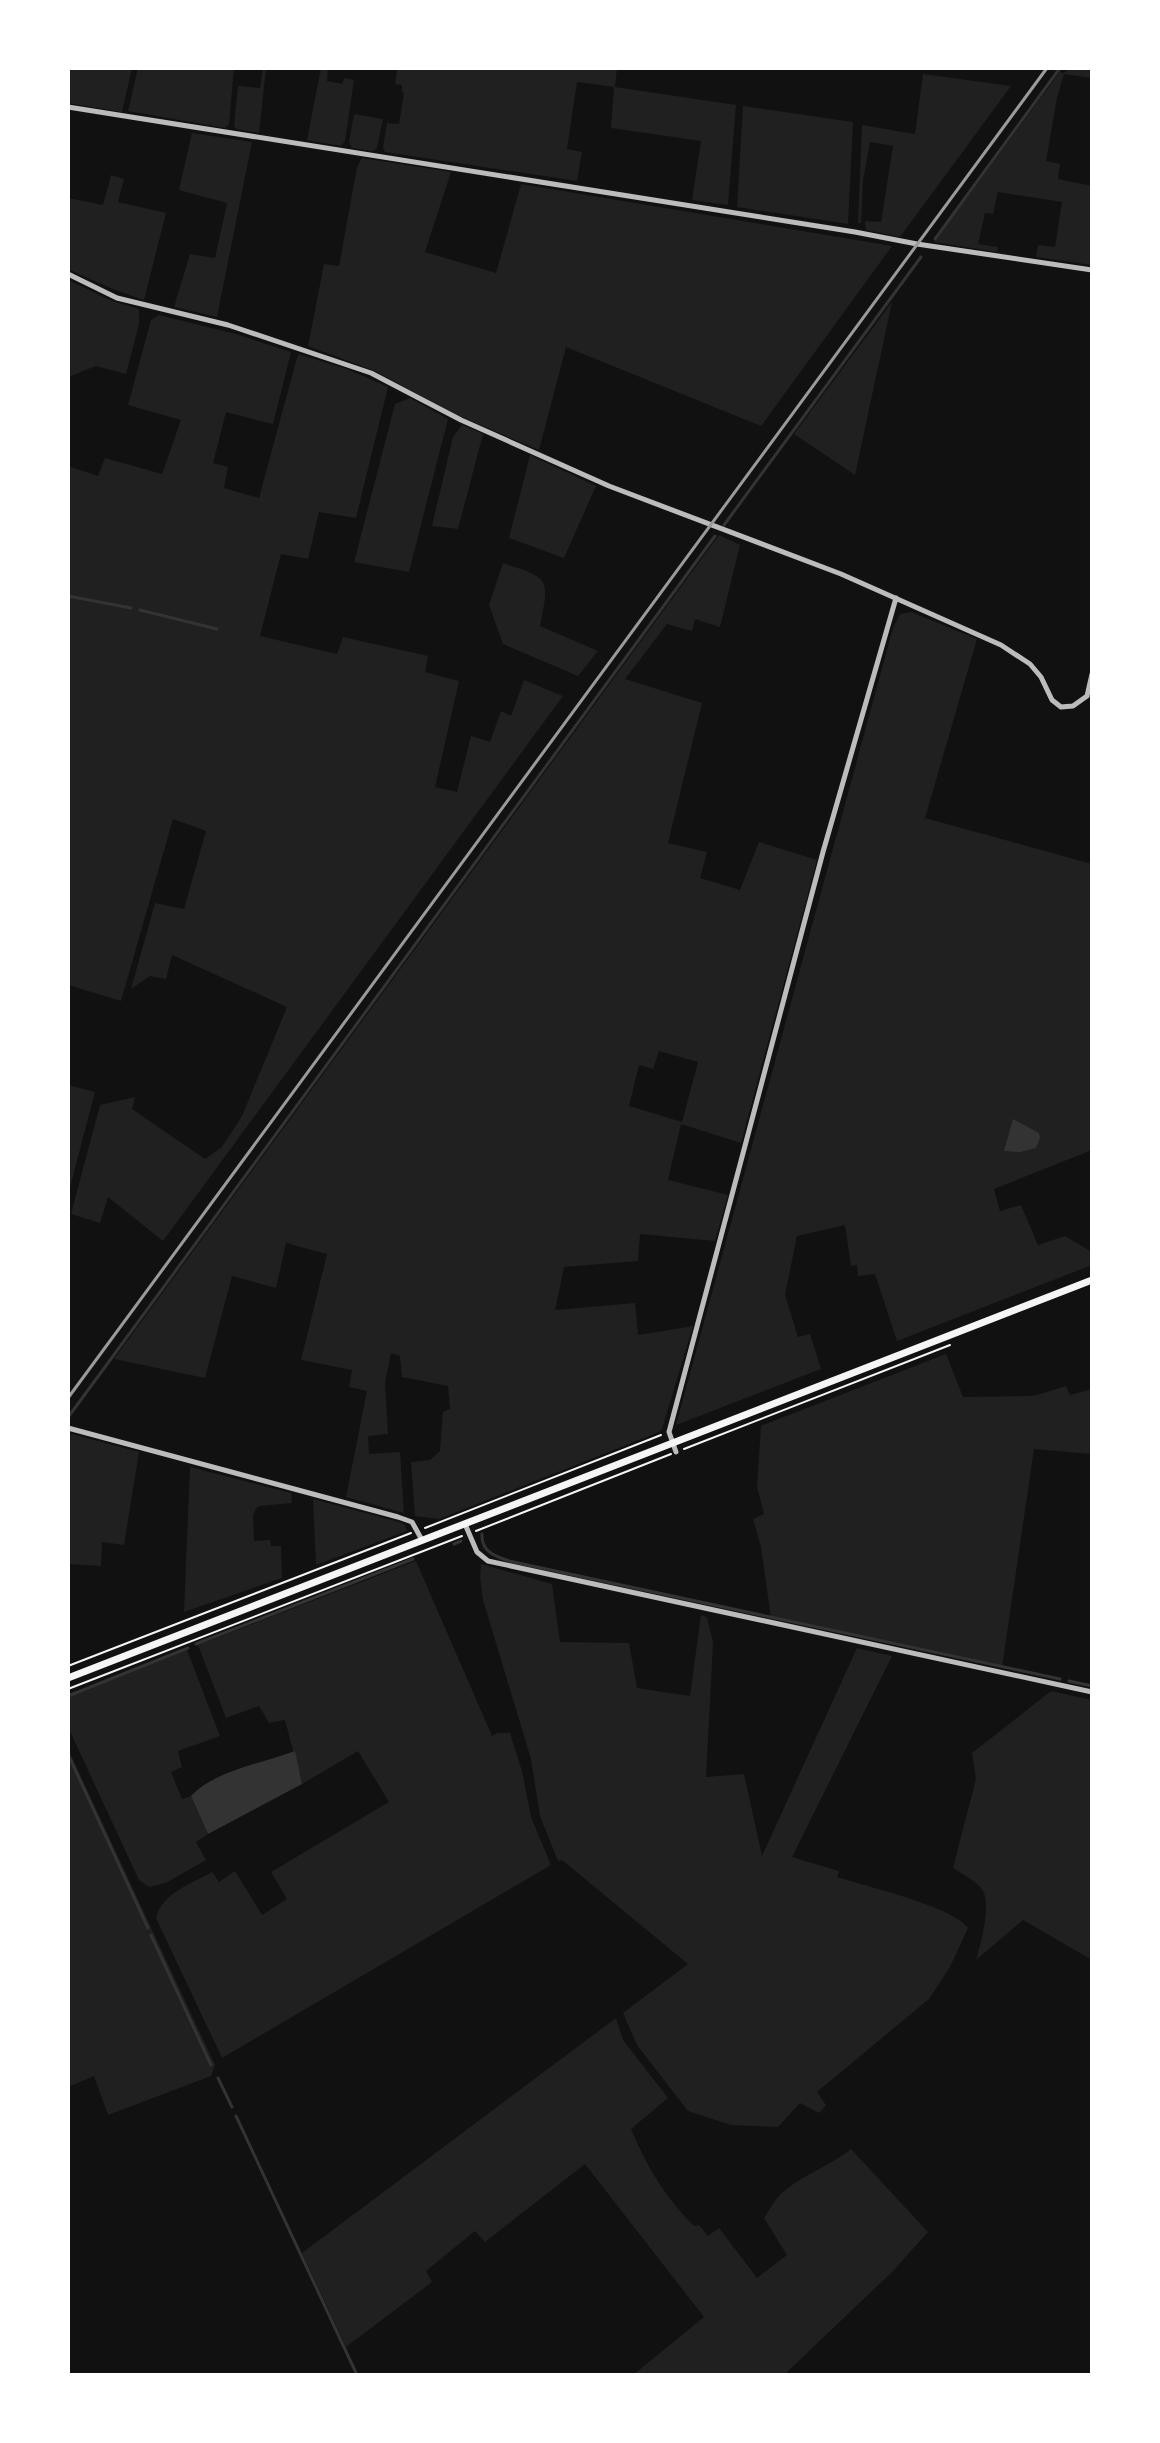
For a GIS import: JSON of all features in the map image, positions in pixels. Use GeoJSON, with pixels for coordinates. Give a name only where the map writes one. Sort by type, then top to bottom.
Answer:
{"type":"FeatureCollection","features":[{"type":"Feature","properties":{"kind":"main road"},"geometry":{"type":"LineString","coordinates":[[68,1678],[1092,1280]]}},
{"type":"Feature","properties":{"kind":"street"},"geometry":{"type":"LineString","coordinates":[[68,107],[1092,270]]}},
{"type":"Feature","properties":{"kind":"street"},"geometry":{"type":"LineString","coordinates":[[68,274],[117,298],[228,325],[371,373],[457,418],[609,486],[896,598],[1025,659],[1036,670],[1056,704],[1073,706],[1090,698],[1092,674]]}},
{"type":"Feature","properties":{"kind":"street"},"geometry":{"type":"LineString","coordinates":[[676,1452],[669,1432],[823,852],[896,598]]}},
{"type":"Feature","properties":{"kind":"street"},"geometry":{"type":"LineString","coordinates":[[68,1428],[398,1517],[412,1522],[422,1540]]}},
{"type":"Feature","properties":{"kind":"street"},"geometry":{"type":"LineString","coordinates":[[464,1523],[477,1552],[488,1561],[1092,1692]]}},
{"type":"Feature","properties":{"kind":"path"},"geometry":{"type":"LineString","coordinates":[[68,1689],[951,1345]]}},
{"type":"Feature","properties":{"kind":"path"},"geometry":{"type":"LineString","coordinates":[[68,1666],[669,1432]]}},
{"type":"Feature","properties":{"kind":"shaded area"},"geometry":{"type":"Polygon","coordinates":[[[68,68],[132,68],[122,112],[68,103],[68,68]]]}},
{"type":"Feature","properties":{"kind":"shaded area"},"geometry":{"type":"Polygon","coordinates":[[[138,68],[234,68],[229,124],[225,128],[128,111],[138,68]]]}},
{"type":"Feature","properties":{"kind":"shaded area"},"geometry":{"type":"Polygon","coordinates":[[[263,68],[266,68],[259,133],[236,129],[238,86],[260,88],[263,68]]]}},
{"type":"Feature","properties":{"kind":"shaded area"},"geometry":{"type":"Polygon","coordinates":[[[321,68],[328,68],[327,81],[342,84],[344,78],[354,80],[345,141],[341,146],[307,140],[321,68]]]}},
{"type":"Feature","properties":{"kind":"shaded area"},"geometry":{"type":"Polygon","coordinates":[[[383,68],[617,68],[615,87],[736,105],[728,205],[692,200],[701,141],[611,128],[614,87],[577,82],[567,149],[582,152],[577,181],[385,152],[387,123],[399,124],[404,93],[402,85],[395,84],[397,70],[383,68]]]}},
{"type":"Feature","properties":{"kind":"shaded area"},"geometry":{"type":"Polygon","coordinates":[[[1069,68],[1092,68],[1092,78],[1064,74],[1046,161],[1060,164],[1058,179],[1092,186],[1092,265],[1036,257],[1038,245],[1055,247],[1062,202],[998,192],[993,214],[985,213],[978,244],[998,247],[997,252],[934,242],[1060,72],[1064,73],[1069,68]]]}},
{"type":"Feature","properties":{"kind":"shaded area"},"geometry":{"type":"Polygon","coordinates":[[[923,74],[1011,86],[900,237],[866,230],[865,221],[881,222],[893,146],[870,142],[863,180],[861,223],[858,223],[862,125],[915,134],[923,74]]]}},
{"type":"Feature","properties":{"kind":"shaded area"},"geometry":{"type":"Polygon","coordinates":[[[743,106],[853,122],[848,224],[737,207],[743,106]]]}},
{"type":"Feature","properties":{"kind":"shaded area"},"geometry":{"type":"Polygon","coordinates":[[[354,114],[383,119],[377,148],[373,151],[352,148],[349,142],[354,114]]]}},
{"type":"Feature","properties":{"kind":"shaded area"},"geometry":{"type":"Polygon","coordinates":[[[192,133],[252,142],[217,317],[174,307],[190,254],[215,258],[227,203],[179,190],[192,133]]]}},
{"type":"Feature","properties":{"kind":"shaded area"},"geometry":{"type":"Polygon","coordinates":[[[362,158],[451,172],[425,252],[496,273],[521,184],[892,246],[761,426],[566,347],[539,450],[457,415],[375,371],[308,346],[324,264],[339,266],[357,167],[362,158]]]}},
{"type":"Feature","properties":{"kind":"shaded area"},"geometry":{"type":"Polygon","coordinates":[[[111,175],[124,179],[118,202],[166,213],[144,300],[68,269],[68,198],[103,205],[111,175]]]}},
{"type":"Feature","properties":{"kind":"shaded area"},"geometry":{"type":"Polygon","coordinates":[[[68,280],[112,301],[139,309],[139,324],[126,374],[96,366],[68,377],[68,280]]]}},
{"type":"Feature","properties":{"kind":"shaded area"},"geometry":{"type":"Polygon","coordinates":[[[892,302],[855,475],[794,434],[892,302]]]}},
{"type":"Feature","properties":{"kind":"shaded area"},"geometry":{"type":"Polygon","coordinates":[[[159,315],[236,334],[291,352],[273,424],[226,412],[213,463],[228,467],[224,488],[259,498],[298,354],[347,369],[388,387],[356,518],[319,512],[308,559],[281,554],[260,636],[337,654],[343,637],[428,656],[425,672],[459,681],[435,787],[457,792],[471,736],[490,742],[501,711],[511,716],[524,680],[563,696],[163,1241],[108,1197],[100,1223],[71,1214],[100,1105],[135,1097],[132,1109],[205,1159],[222,1147],[242,1116],[287,1007],[172,955],[166,979],[150,976],[131,989],[155,903],[184,909],[206,831],[173,819],[121,1001],[68,985],[68,466],[98,476],[105,458],[162,474],[181,420],[128,405],[151,320],[159,315]]]}},
{"type":"Feature","properties":{"kind":"shaded area"},"geometry":{"type":"Polygon","coordinates":[[[410,398],[448,419],[409,572],[354,562],[395,404],[410,398]]]}},
{"type":"Feature","properties":{"kind":"shaded area"},"geometry":{"type":"Polygon","coordinates":[[[462,425],[483,434],[458,529],[432,526],[453,437],[462,425]]]}},
{"type":"Feature","properties":{"kind":"shaded area"},"geometry":{"type":"Polygon","coordinates":[[[530,455],[596,486],[564,558],[509,538],[530,455]]]}},
{"type":"Feature","properties":{"kind":"shaded area"},"geometry":{"type":"Polygon","coordinates":[[[719,535],[740,545],[720,627],[695,619],[692,631],[667,624],[625,679],[702,703],[668,843],[707,852],[700,878],[740,890],[759,842],[817,860],[741,1143],[681,1124],[668,1180],[728,1195],[715,1241],[640,1234],[638,1261],[564,1267],[555,1310],[635,1303],[638,1335],[693,1326],[662,1429],[439,1519],[415,1516],[411,1462],[430,1460],[440,1451],[443,1412],[450,1409],[448,1386],[402,1377],[400,1356],[391,1353],[385,1383],[388,1434],[368,1436],[369,1454],[400,1452],[404,1513],[346,1497],[367,1391],[349,1387],[352,1370],[301,1360],[327,1254],[286,1243],[276,1288],[232,1276],[205,1378],[114,1359],[719,535]],[[659,1051],[653,1069],[639,1065],[629,1106],[682,1122],[698,1062],[659,1051]]]}},
{"type":"Feature","properties":{"kind":"shaded area"},"geometry":{"type":"Polygon","coordinates":[[[503,563],[530,572],[542,582],[545,598],[540,626],[598,651],[578,676],[503,644],[489,605],[503,563]]]}},
{"type":"Feature","properties":{"kind":"shaded area"},"geometry":{"type":"Polygon","coordinates":[[[911,612],[977,639],[925,818],[1092,864],[1092,1150],[994,1189],[1000,1211],[1021,1205],[1038,1245],[1065,1236],[1092,1252],[1092,1265],[897,1341],[875,1274],[858,1276],[857,1265],[851,1266],[845,1225],[797,1236],[785,1295],[798,1337],[810,1334],[821,1369],[676,1425],[893,628],[900,614],[911,612]]]}},
{"type":"Feature","properties":{"kind":"shaded area"},"geometry":{"type":"Polygon","coordinates":[[[68,1085],[95,1092],[68,1195],[68,1085]]]}},
{"type":"Feature","properties":{"kind":"shaded area"},"geometry":{"type":"Polygon","coordinates":[[[1013,1119],[1039,1133],[1036,1148],[1020,1152],[1004,1151],[1013,1119]]]}},
{"type":"Feature","properties":{"kind":"shaded area"},"geometry":{"type":"Polygon","coordinates":[[[946,1354],[963,1397],[1034,1396],[1066,1386],[1070,1395],[1092,1389],[1092,1454],[1034,1449],[1002,1667],[771,1618],[761,1547],[753,1519],[764,1514],[757,1487],[761,1426],[946,1354]]]}},
{"type":"Feature","properties":{"kind":"shaded area"},"geometry":{"type":"Polygon","coordinates":[[[68,1433],[139,1452],[124,1545],[102,1542],[101,1566],[68,1564],[68,1433]]]}},
{"type":"Feature","properties":{"kind":"shaded area"},"geometry":{"type":"Polygon","coordinates":[[[190,1467],[291,1493],[292,1503],[260,1506],[253,1516],[254,1541],[270,1540],[271,1546],[281,1546],[282,1578],[184,1612],[190,1467]]]}},
{"type":"Feature","properties":{"kind":"shaded area"},"geometry":{"type":"Polygon","coordinates":[[[313,1499],[399,1522],[405,1525],[407,1531],[316,1565],[313,1499]]]}},
{"type":"Feature","properties":{"kind":"shaded area"},"geometry":{"type":"Polygon","coordinates":[[[416,1561],[492,1736],[510,1733],[522,1771],[531,1817],[551,1865],[222,2058],[156,1918],[159,1909],[178,1890],[212,1872],[219,1882],[235,1871],[262,1915],[287,1899],[271,1872],[389,1802],[358,1751],[302,1784],[285,1720],[269,1723],[259,1706],[226,1718],[198,1645],[416,1561]]]}},
{"type":"Feature","properties":{"kind":"shaded area"},"geometry":{"type":"Polygon","coordinates":[[[481,1564],[552,1584],[560,1642],[629,1643],[637,1688],[690,1696],[701,1615],[707,1617],[713,1643],[706,1777],[744,1774],[762,1856],[857,1648],[892,1656],[792,1857],[839,1871],[837,1877],[946,1912],[968,1928],[950,1967],[929,1999],[817,2092],[826,2105],[819,2113],[800,2103],[778,2127],[731,2125],[688,2111],[637,2045],[623,2013],[688,1964],[562,1860],[558,1861],[540,1816],[531,1759],[483,1600],[481,1564]]]}},
{"type":"Feature","properties":{"kind":"shaded area"},"geometry":{"type":"Polygon","coordinates":[[[187,1650],[220,1736],[178,1751],[182,1767],[171,1772],[182,1799],[191,1796],[208,1834],[196,1842],[206,1860],[166,1883],[149,1887],[139,1880],[68,1727],[68,1697],[187,1650]]]}},
{"type":"Feature","properties":{"kind":"shaded area"},"geometry":{"type":"Polygon","coordinates":[[[1051,1691],[1092,1700],[1092,1960],[1023,1920],[976,1960],[984,1925],[985,1898],[977,1884],[953,1868],[976,1779],[972,1753],[1051,1691]]]}},
{"type":"Feature","properties":{"kind":"shaded area"},"geometry":{"type":"Polygon","coordinates":[[[68,1749],[215,2065],[211,2076],[108,2115],[94,2076],[68,2087],[68,1749]]]}},
{"type":"Feature","properties":{"kind":"shaded area"},"geometry":{"type":"Polygon","coordinates":[[[295,1751],[302,1784],[208,1834],[191,1796],[212,1780],[295,1751]]]}},
{"type":"Feature","properties":{"kind":"shaded area"},"geometry":{"type":"Polygon","coordinates":[[[616,2018],[623,2040],[668,2098],[631,2129],[650,2169],[694,2226],[699,2225],[708,2236],[719,2228],[757,2278],[787,2255],[764,2218],[775,2201],[796,2182],[851,2149],[928,2232],[893,2271],[784,2375],[633,2375],[704,2317],[585,2164],[485,2242],[475,2231],[426,2271],[432,2282],[346,2347],[302,2253],[616,2018]]]}},
{"type":"Feature","properties":{"kind":"waterway"},"geometry":{"type":"LineString","coordinates":[[935,239],[1060,68]]}},
{"type":"Feature","properties":{"kind":"waterway"},"geometry":{"type":"LineString","coordinates":[[724,525],[921,257]]}},
{"type":"Feature","properties":{"kind":"waterway"},"geometry":{"type":"LineString","coordinates":[[69,1416],[715,536]]}},
{"type":"Feature","properties":{"kind":"waterway"},"geometry":{"type":"LineString","coordinates":[[68,596],[131,608]]}},
{"type":"Feature","properties":{"kind":"waterway"},"geometry":{"type":"LineString","coordinates":[[140,610],[217,629]]}},
{"type":"Feature","properties":{"kind":"waterway"},"geometry":{"type":"LineString","coordinates":[[482,1534],[486,1549],[509,1561],[1060,1679]]}},
{"type":"Feature","properties":{"kind":"waterway"},"geometry":{"type":"LineString","coordinates":[[454,1544],[461,1541]]}},
{"type":"Feature","properties":{"kind":"waterway"},"geometry":{"type":"LineString","coordinates":[[196,1644],[413,1559]]}},
{"type":"Feature","properties":{"kind":"waterway"},"geometry":{"type":"LineString","coordinates":[[68,1696],[188,1648]]}},
{"type":"Feature","properties":{"kind":"waterway"},"geometry":{"type":"LineString","coordinates":[[1069,1681],[1092,1686]]}},
{"type":"Feature","properties":{"kind":"waterway"},"geometry":{"type":"LineString","coordinates":[[68,1754],[148,1928]]}},
{"type":"Feature","properties":{"kind":"waterway"},"geometry":{"type":"LineString","coordinates":[[151,1935],[211,2065]]}},
{"type":"Feature","properties":{"kind":"waterway"},"geometry":{"type":"LineString","coordinates":[[218,2078],[232,2107]]}},
{"type":"Feature","properties":{"kind":"waterway"},"geometry":{"type":"LineString","coordinates":[[236,2116],[357,2375]]}},
{"type":"Feature","properties":{"kind":"railway"},"geometry":{"type":"LineString","coordinates":[[68,1398],[1047,68]]}}]}
